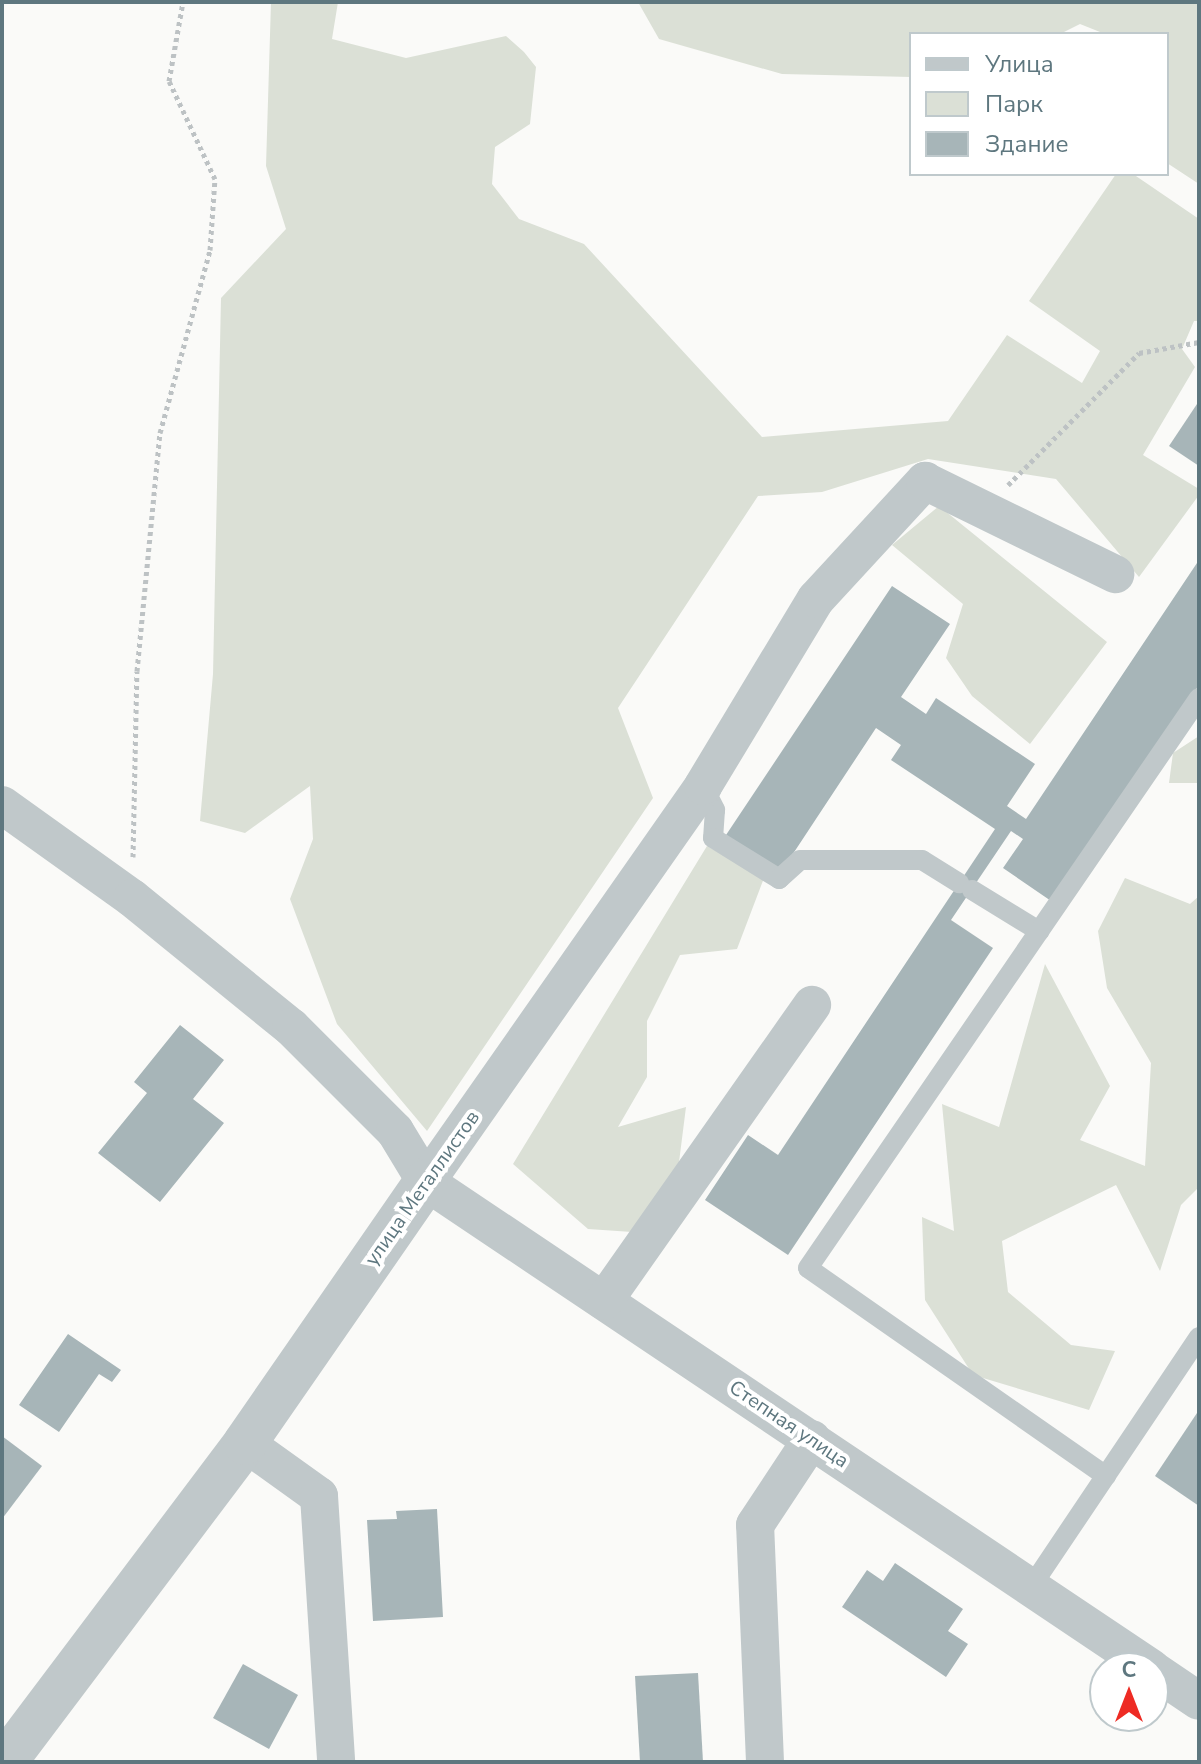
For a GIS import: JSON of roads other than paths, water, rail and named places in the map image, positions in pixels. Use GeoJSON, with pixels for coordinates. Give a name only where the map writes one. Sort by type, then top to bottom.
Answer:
{"type":"FeatureCollection","features":[{"type":"Feature","properties":{"kind":"street","name":"улица Металлистов"},"geometry":{"type":"LineString","coordinates":[[5,1762],[245,1443],[703,786],[816,599],[925,481],[1115,574]]}},
{"type":"Feature","properties":{"kind":"street"},"geometry":{"type":"LineString","coordinates":[[2,805],[132,898],[291,1027],[395,1131],[426,1182]]}},
{"type":"Feature","properties":{"kind":"street"},"geometry":{"type":"LineString","coordinates":[[604,1301],[812,1005]]}},
{"type":"Feature","properties":{"kind":"street","name":"Степная улица"},"geometry":{"type":"LineString","coordinates":[[426,1182],[1127,1652]]}},
{"type":"Feature","properties":{"kind":"street"},"geometry":{"type":"LineString","coordinates":[[765,1762],[755,1525],[812,1439]]}},
{"type":"Feature","properties":{"kind":"street"},"geometry":{"type":"LineString","coordinates":[[245,1443],[319,1496],[336,1762]]}},
{"type":"Feature","properties":{"kind":"street","name":"Степная улица"},"geometry":{"type":"LineString","coordinates":[[1169,1681],[1199,1701]]}},
{"type":"Feature","properties":{"kind":"lane"},"geometry":{"type":"LineString","coordinates":[[1106,1476],[808,1268],[1199,698]]}},
{"type":"Feature","properties":{"kind":"lane"},"geometry":{"type":"LineString","coordinates":[[703,786],[715,810],[713,838],[779,879],[800,860],[922,860],[1039,931]]}},
{"type":"Feature","properties":{"kind":"lane"},"geometry":{"type":"LineString","coordinates":[[1031,1587],[1199,1337]]}}]}
